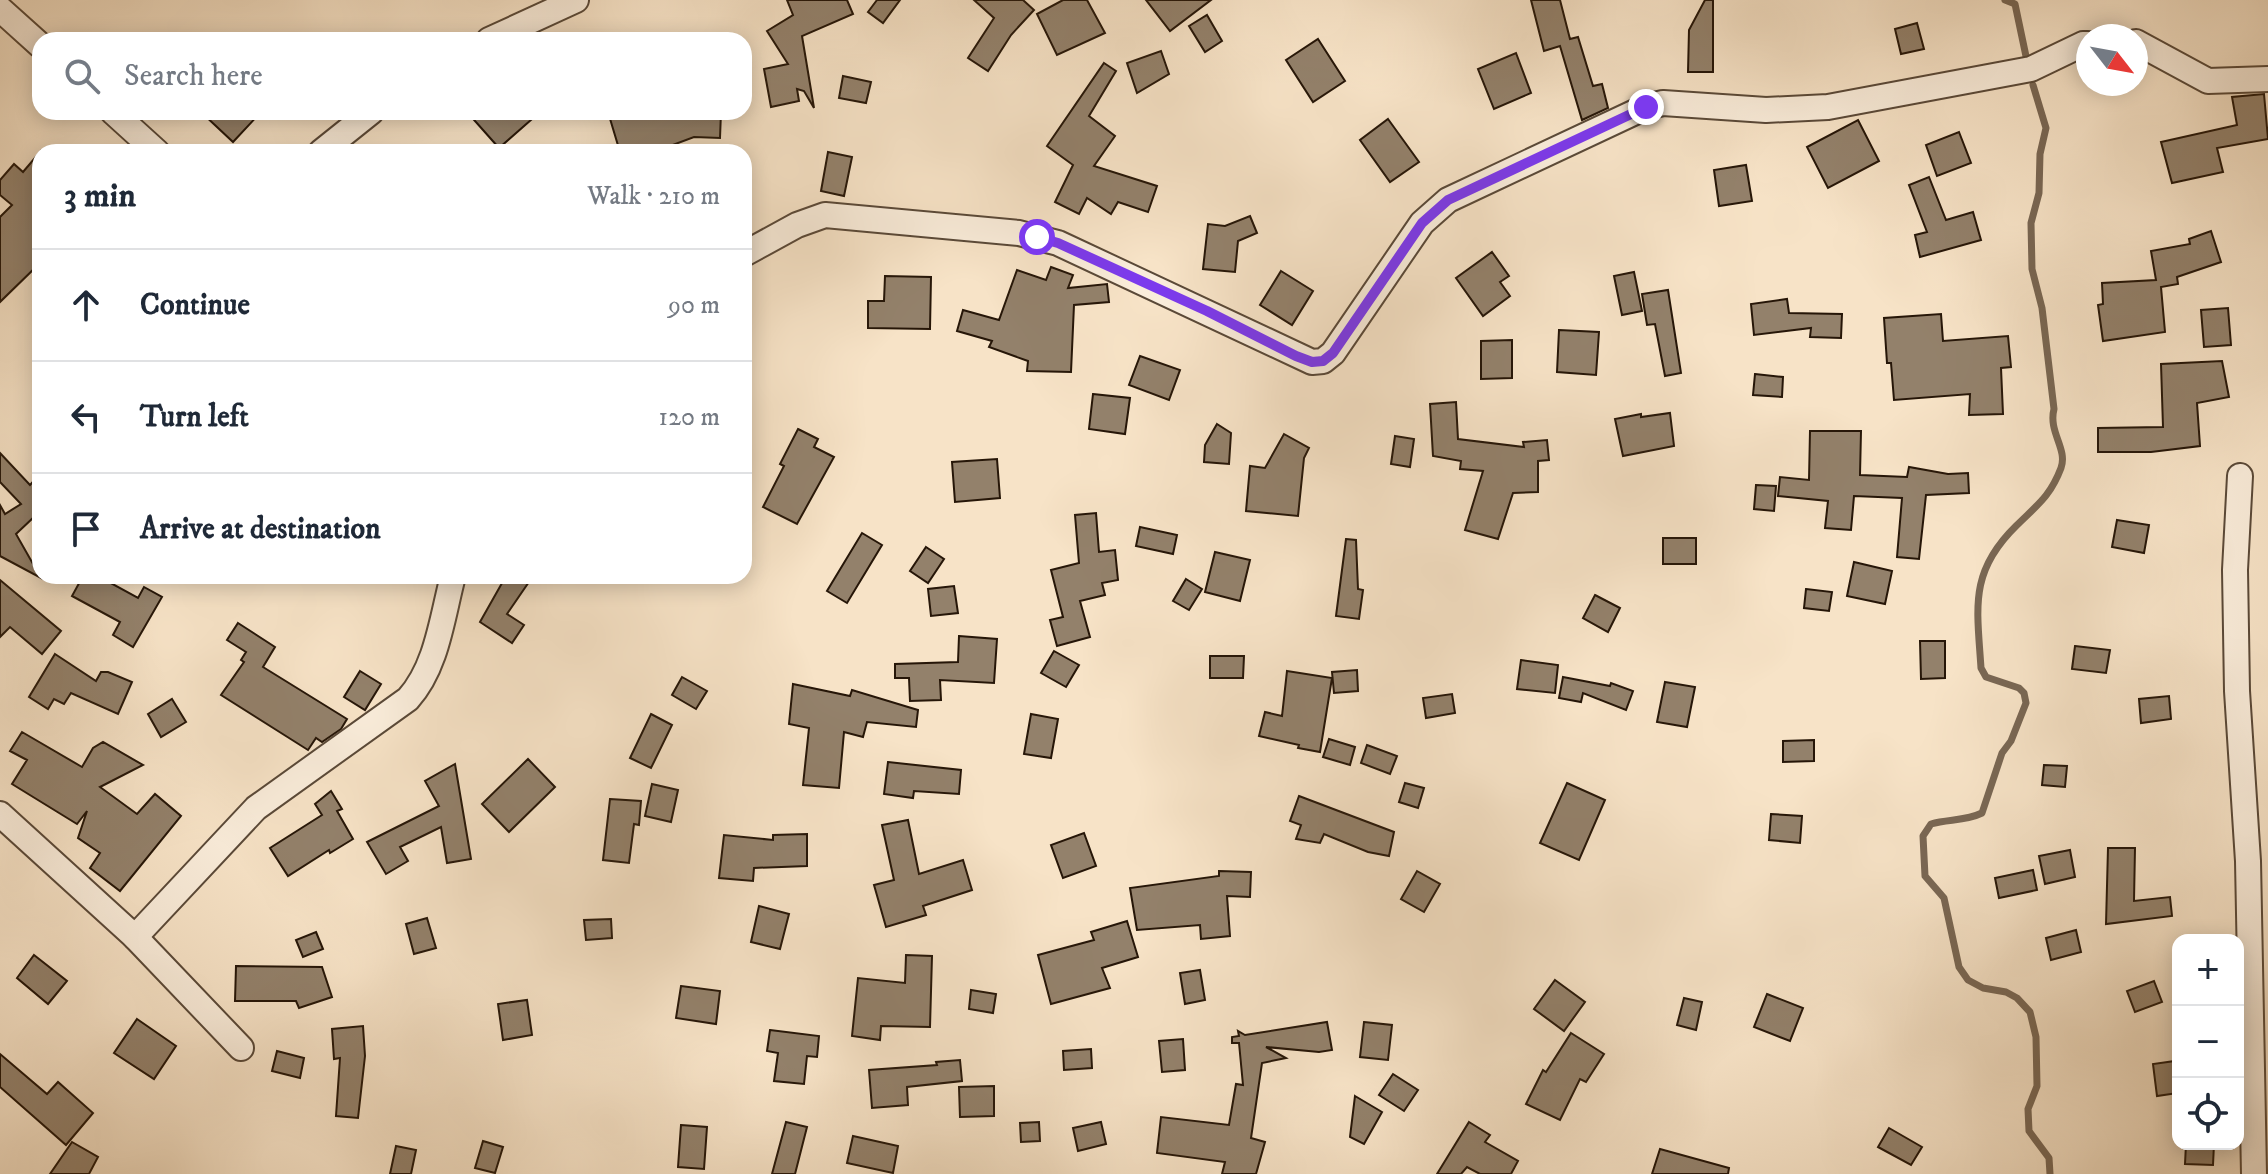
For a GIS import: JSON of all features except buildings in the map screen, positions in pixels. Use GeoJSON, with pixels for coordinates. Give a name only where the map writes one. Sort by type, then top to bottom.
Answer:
{"type":"FeatureCollection","features":[{"type":"Feature","properties":{"kind":"street"},"geometry":{"type":"LineString","coordinates":[[506,32],[576,0]]}},
{"type":"Feature","properties":{"kind":"street"},"geometry":{"type":"LineString","coordinates":[[0,9],[32,38]]}},
{"type":"Feature","properties":{"kind":"street"},"geometry":{"type":"LineString","coordinates":[[752,250],[797,225],[825,215],[1019,233],[1058,243],[1312,362],[1323,361],[1333,353],[1422,223],[1434,211],[1448,200],[1646,107],[1663,103],[1766,110],[1828,107],[2031,69],[2076,47]]}},
{"type":"Feature","properties":{"kind":"street"},"geometry":{"type":"LineString","coordinates":[[2148,48],[2208,81],[2268,79]]}},
{"type":"Feature","properties":{"kind":"street"},"geometry":{"type":"LineString","coordinates":[[122,120],[148,144]]}},
{"type":"Feature","properties":{"kind":"street"},"geometry":{"type":"LineString","coordinates":[[331,144],[361,120]]}},
{"type":"Feature","properties":{"kind":"street"},"geometry":{"type":"LineString","coordinates":[[2240,476],[2235,570],[2237,691],[2248,861],[2254,1174]]}},
{"type":"Feature","properties":{"kind":"street"},"geometry":{"type":"LineString","coordinates":[[135,937],[256,808],[408,699],[428,670],[451,584]]}},
{"type":"Feature","properties":{"kind":"street"},"geometry":{"type":"LineString","coordinates":[[0,814],[135,937],[241,1048]]}},
{"type":"Feature","properties":{"kind":"waterway"},"geometry":{"type":"LineString","coordinates":[[2005,0],[2015,4],[2027,61]]}},
{"type":"Feature","properties":{"kind":"waterway"},"geometry":{"type":"LineString","coordinates":[[2033,85],[2046,128],[2040,154],[2039,193],[2031,223],[2032,269],[2042,308],[2054,425],[2062,454],[2061,468],[2047,494],[1990,559],[1979,591],[1981,668],[1986,677],[2019,688],[2024,693],[2026,703],[2011,741],[2002,753],[1982,813],[1931,824],[1923,836],[1925,876],[1944,898],[1959,967],[1968,980],[1983,988],[2006,992],[2017,998],[2030,1012],[2036,1037],[2037,1086],[2028,1109],[2029,1131],[2049,1158],[2050,1174]]}},
{"type":"Feature","properties":{"kind":"route"},"geometry":{"type":"LineString","coordinates":[[1037,237],[1058,243],[1207,311],[1296,356],[1312,362],[1323,361],[1333,353],[1422,223],[1434,211],[1448,200],[1646,107]]}}]}
